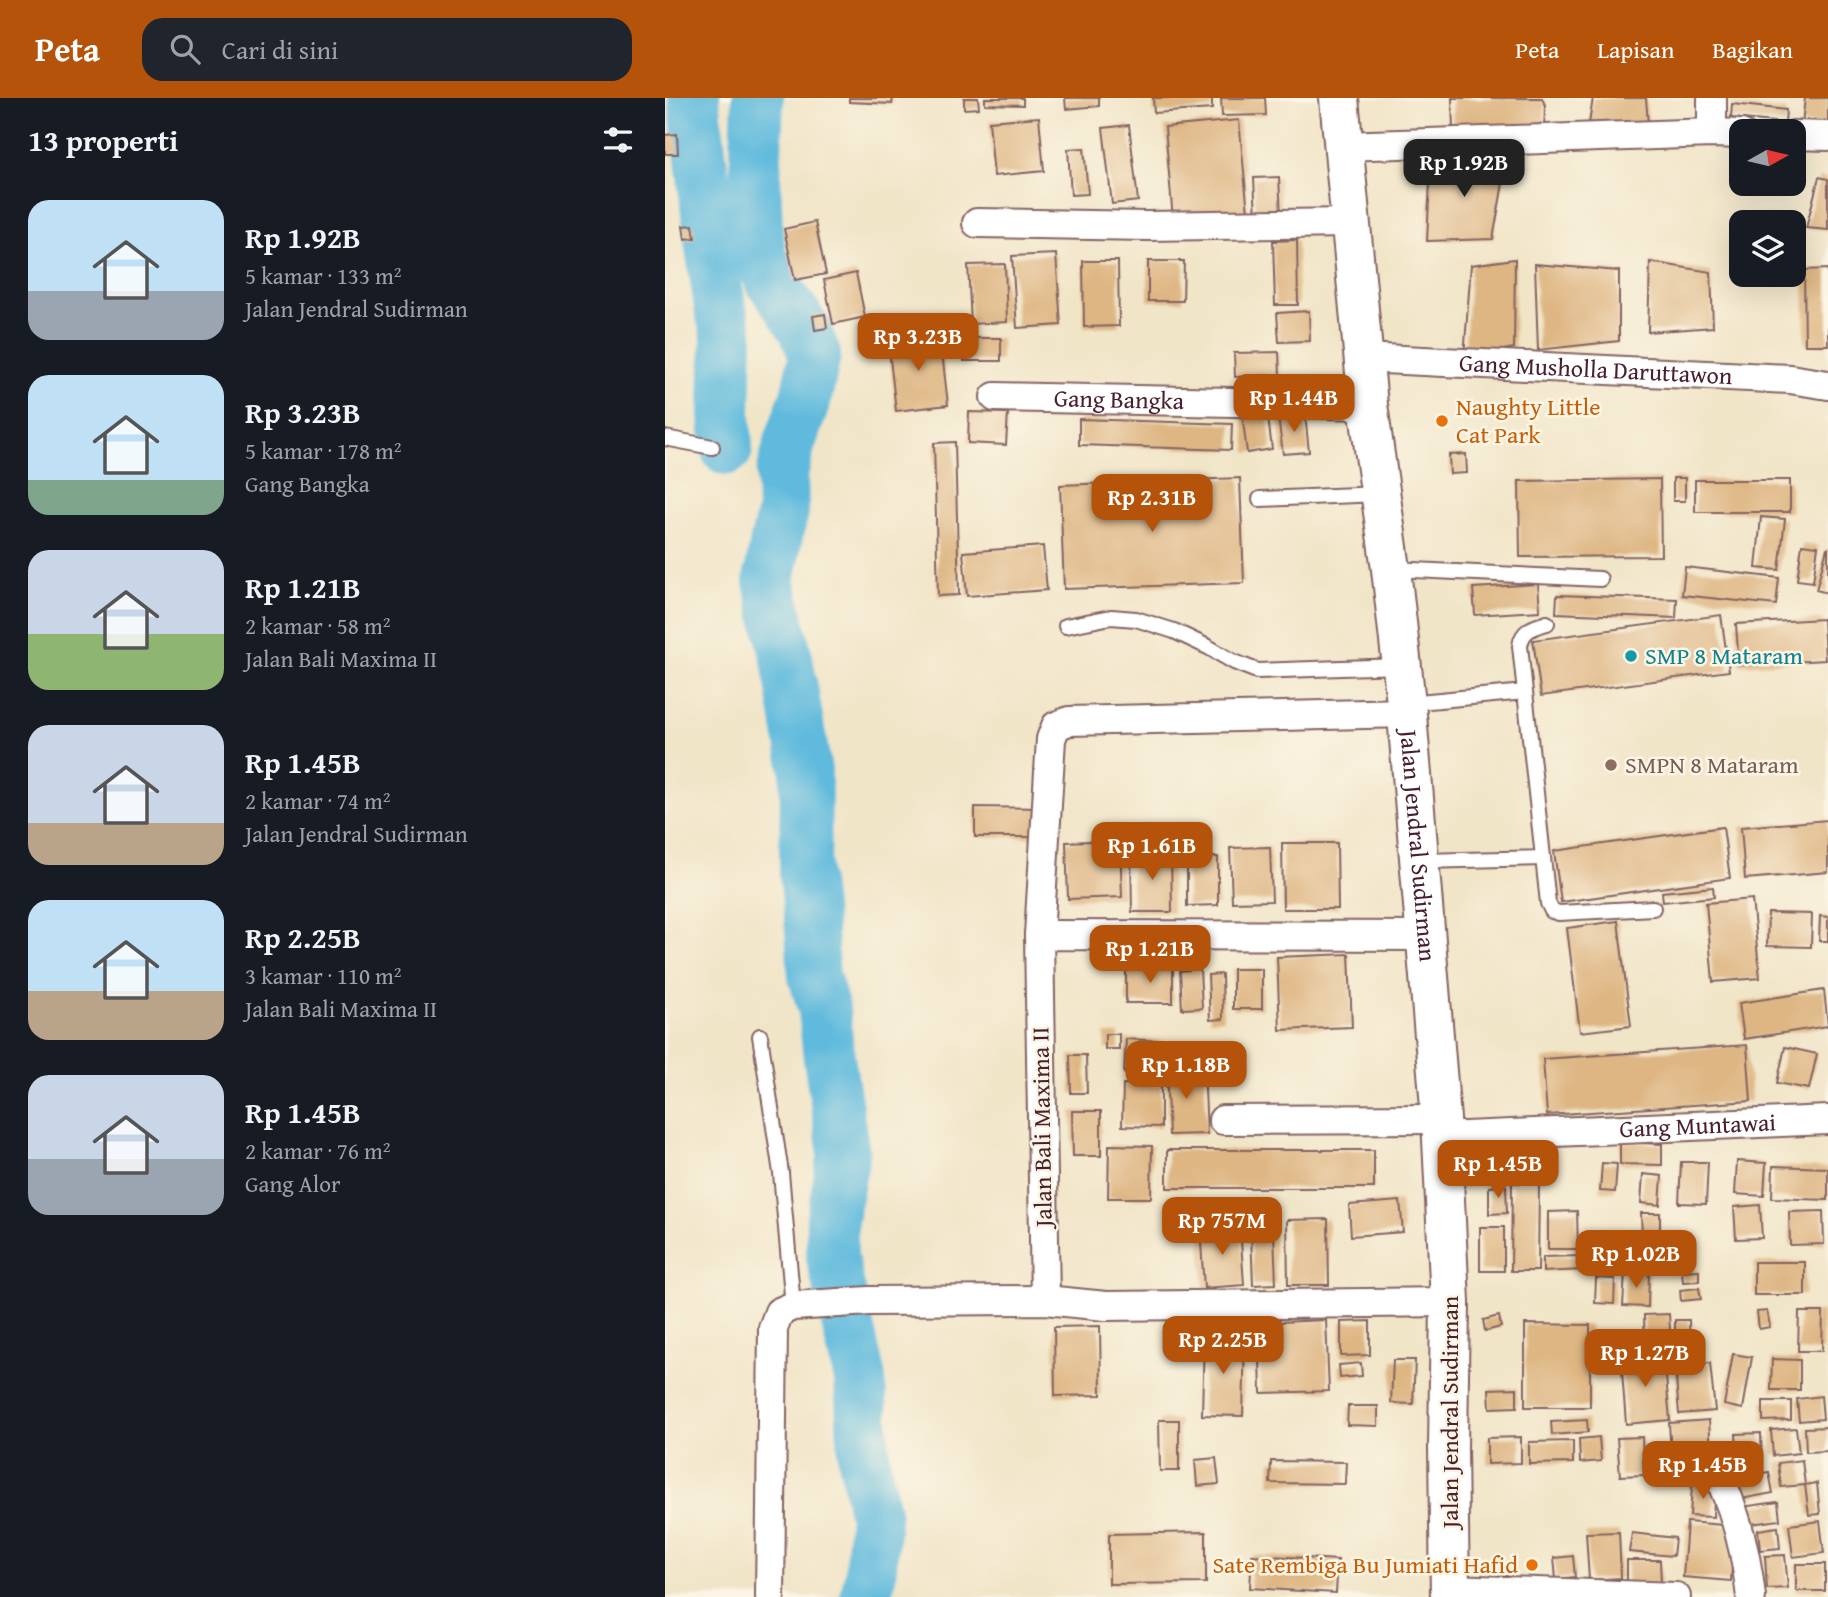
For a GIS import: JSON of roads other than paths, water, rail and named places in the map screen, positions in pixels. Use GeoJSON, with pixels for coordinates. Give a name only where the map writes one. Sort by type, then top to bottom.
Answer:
{"type":"FeatureCollection","features":[{"type":"Feature","properties":{"kind":"highway","name":"Jalan Jendral Sudirman"},"geometry":{"type":"LineString","coordinates":[[1339,98],[1368,405],[1407,708],[1442,1128],[1450,1302],[1450,1593]]}},
{"type":"Feature","properties":{"kind":"street"},"geometry":{"type":"LineString","coordinates":[[1712,98],[1712,133]]}},
{"type":"Feature","properties":{"kind":"street"},"geometry":{"type":"LineString","coordinates":[[1343,146],[1729,134]]}},
{"type":"Feature","properties":{"kind":"street"},"geometry":{"type":"LineString","coordinates":[[1806,135],[1828,136]]}},
{"type":"Feature","properties":{"kind":"street"},"geometry":{"type":"LineString","coordinates":[[977,223],[1147,226],[1350,223]]}},
{"type":"Feature","properties":{"kind":"street","name":"Gang Musholla Daruttawon"},"geometry":{"type":"LineString","coordinates":[[1363,358],[1790,379],[1828,385]]}},
{"type":"Feature","properties":{"kind":"street","name":"Gang Bangka"},"geometry":{"type":"LineString","coordinates":[[995,397],[1368,405]]}},
{"type":"Feature","properties":{"kind":"street","name":"Jalan Bali Maxima II"},"geometry":{"type":"LineString","coordinates":[[1045,1300],[1039,935],[1051,739],[1055,726],[1069,721],[1407,708]]}},
{"type":"Feature","properties":{"kind":"street"},"geometry":{"type":"LineString","coordinates":[[1039,935],[1427,936]]}},
{"type":"Feature","properties":{"kind":"street","name":"Gang Muntawai"},"geometry":{"type":"LineString","coordinates":[[1223,1120],[1442,1128],[1828,1120]]}},
{"type":"Feature","properties":{"kind":"street"},"geometry":{"type":"LineString","coordinates":[[770,1597],[773,1328],[779,1311],[793,1306],[869,1301],[1045,1300],[1106,1306],[1450,1302]]}},
{"type":"Feature","properties":{"kind":"street"},"geometry":{"type":"LineString","coordinates":[[1724,1488],[1734,1510],[1742,1539],[1751,1597]]}},
{"type":"Feature","properties":{"kind":"street"},"geometry":{"type":"LineString","coordinates":[[1450,1593],[1675,1597]]}},
{"type":"Feature","properties":{"kind":"lane"},"geometry":{"type":"LineString","coordinates":[[665,438],[712,447]]}},
{"type":"Feature","properties":{"kind":"lane"},"geometry":{"type":"LineString","coordinates":[[1260,499],[1381,494]]}},
{"type":"Feature","properties":{"kind":"lane"},"geometry":{"type":"LineString","coordinates":[[1391,569],[1599,579]]}},
{"type":"Feature","properties":{"kind":"lane"},"geometry":{"type":"LineString","coordinates":[[1066,626],[1111,617],[1136,619],[1174,631],[1234,662],[1258,671],[1401,666]]}},
{"type":"Feature","properties":{"kind":"lane"},"geometry":{"type":"LineString","coordinates":[[1547,622],[1528,629],[1520,646],[1548,903],[1552,911],[1566,913],[1653,908]]}},
{"type":"Feature","properties":{"kind":"lane"},"geometry":{"type":"LineString","coordinates":[[1407,708],[1525,692]]}},
{"type":"Feature","properties":{"kind":"lane"},"geometry":{"type":"LineString","coordinates":[[1421,861],[1543,858]]}},
{"type":"Feature","properties":{"kind":"lane"},"geometry":{"type":"LineString","coordinates":[[760,1036],[781,1173],[793,1306]]}},
{"type":"Feature","properties":{"kind":"waterway"},"geometry":{"type":"LineString","coordinates":[[694,98],[711,247],[727,335],[727,449]]}},
{"type":"Feature","properties":{"kind":"waterway"},"geometry":{"type":"LineString","coordinates":[[758,98],[755,179],[760,254],[770,279],[805,330],[815,355],[806,397],[782,474],[783,511],[769,581],[787,659],[806,771],[805,874],[814,976],[824,1010],[844,1153],[832,1219],[832,1257],[860,1379],[864,1459],[875,1517],[866,1597]]}},
{"type":"Feature","properties":{"kind":"place","name":"Naughty Little Cat Park"},"geometry":{"type":"Point","coordinates":[1442,421]}},
{"type":"Feature","properties":{"kind":"place","name":"SMP 8 Mataram"},"geometry":{"type":"Point","coordinates":[1631,656]}},
{"type":"Feature","properties":{"kind":"place","name":"SMPN 8 Mataram"},"geometry":{"type":"Point","coordinates":[1611,765]}},
{"type":"Feature","properties":{"kind":"place","name":"Sate Rembiga Bu Jumiati Hafid"},"geometry":{"type":"Point","coordinates":[1532,1565]}}]}
